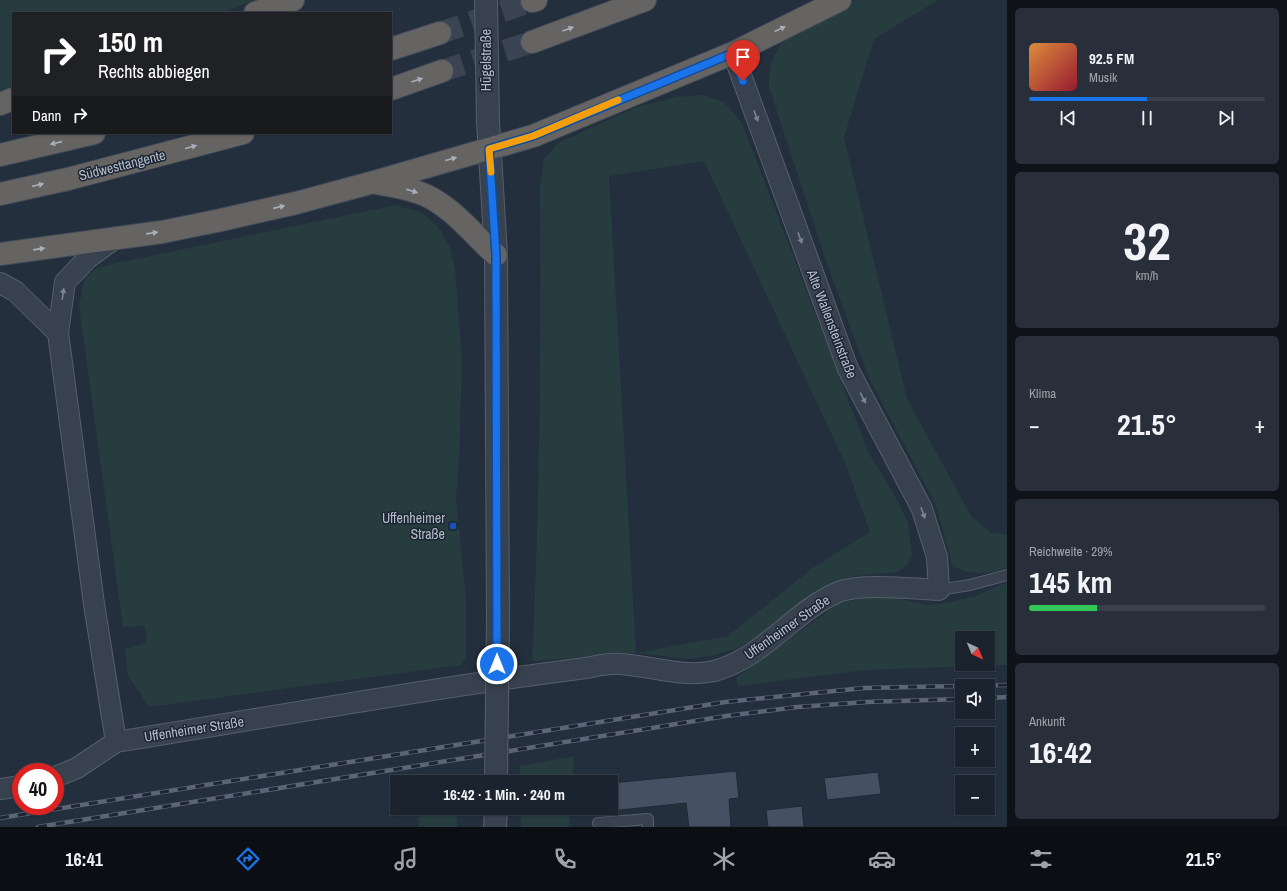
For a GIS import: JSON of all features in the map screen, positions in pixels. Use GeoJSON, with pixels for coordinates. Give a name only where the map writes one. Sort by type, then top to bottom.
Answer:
{"type":"FeatureCollection","features":[{"type":"Feature","properties":{"kind":"highway"},"geometry":{"type":"LineString","coordinates":[[258,12],[293,0]]}},
{"type":"Feature","properties":{"kind":"highway"},"geometry":{"type":"LineString","coordinates":[[532,42],[644,0]]}},
{"type":"Feature","properties":{"kind":"highway"},"geometry":{"type":"LineString","coordinates":[[0,254],[162,232],[222,220],[296,203],[374,182],[533,136],[733,53],[840,0]]}},
{"type":"Feature","properties":{"kind":"highway"},"geometry":{"type":"LineString","coordinates":[[392,49],[440,33]]}},
{"type":"Feature","properties":{"kind":"highway"},"geometry":{"type":"LineString","coordinates":[[392,89],[442,71]]}},
{"type":"Feature","properties":{"kind":"highway"},"geometry":{"type":"LineString","coordinates":[[0,104],[12,99]]}},
{"type":"Feature","properties":{"kind":"highway"},"geometry":{"type":"LineString","coordinates":[[0,155],[90,134]]}},
{"type":"Feature","properties":{"kind":"highway","name":"Südwesttangente"},"geometry":{"type":"LineString","coordinates":[[0,194],[68,179],[239,134]]}},
{"type":"Feature","properties":{"kind":"highway"},"geometry":{"type":"LineString","coordinates":[[374,182],[418,193],[441,204],[496,255]]}},
{"type":"Feature","properties":{"kind":"street","name":"Hügelstraße"},"geometry":{"type":"LineString","coordinates":[[486,0],[489,149],[496,255],[498,619],[496,775]]}},
{"type":"Feature","properties":{"kind":"street","name":"Alte Wallensteinstraße"},"geometry":{"type":"LineString","coordinates":[[733,53],[848,369],[922,509],[937,557],[939,590]]}},
{"type":"Feature","properties":{"kind":"street"},"geometry":{"type":"LineString","coordinates":[[114,239],[88,258],[65,282],[58,333],[94,604],[116,742]]}},
{"type":"Feature","properties":{"kind":"street"},"geometry":{"type":"LineString","coordinates":[[0,283],[14,291],[58,333]]}},
{"type":"Feature","properties":{"kind":"street","name":"Uffenheimer Straße"},"geometry":{"type":"LineString","coordinates":[[64,773],[77,768],[116,742],[529,675],[618,664],[691,673],[714,671],[746,658],[813,607],[838,592],[862,588],[939,590]]}},
{"type":"Feature","properties":{"kind":"street"},"geometry":{"type":"LineString","coordinates":[[0,789],[12,787]]}},
{"type":"Feature","properties":{"kind":"street"},"geometry":{"type":"LineString","coordinates":[[495,827],[496,815]]}},
{"type":"Feature","properties":{"kind":"lane","name":"Uffenheimer Straße"},"geometry":{"type":"LineString","coordinates":[[939,590],[970,586],[1007,575]]}},
{"type":"Feature","properties":{"kind":"lane"},"geometry":{"type":"LineString","coordinates":[[598,823],[648,819],[648,827]]}},
{"type":"Feature","properties":{"kind":"green space"},"geometry":{"type":"Polygon","coordinates":[[[0,0],[255,0],[224,12],[12,12],[12,87],[0,91],[0,0]]]}},
{"type":"Feature","properties":{"kind":"green space"},"geometry":{"type":"Polygon","coordinates":[[[855,0],[938,0],[874,39],[844,137],[907,399],[971,516],[991,533],[1007,534],[1007,568],[986,573],[973,573],[953,566],[935,503],[869,378],[826,261],[769,87],[772,62],[775,53],[783,42],[791,35],[855,0]]]}},
{"type":"Feature","properties":{"kind":"green space"},"geometry":{"type":"Polygon","coordinates":[[[702,95],[724,102],[742,123],[869,454],[893,492],[908,523],[912,556],[907,565],[898,572],[855,576],[830,583],[798,604],[762,634],[738,648],[715,655],[688,659],[636,653],[532,661],[537,542],[539,424],[540,186],[544,159],[558,143],[637,107],[676,97],[702,95]],[[704,161],[609,176],[636,653],[728,636],[814,567],[870,532],[846,465],[704,161]]]}},
{"type":"Feature","properties":{"kind":"green space"},"geometry":{"type":"Polygon","coordinates":[[[396,205],[423,213],[440,229],[450,248],[455,269],[462,360],[459,462],[456,498],[466,600],[466,658],[461,665],[149,707],[128,676],[125,649],[147,643],[145,626],[123,627],[79,306],[85,277],[97,268],[117,263],[396,205]]]}},
{"type":"Feature","properties":{"kind":"green space"},"geometry":{"type":"Polygon","coordinates":[[[1007,582],[1007,665],[995,665],[995,631],[955,631],[955,667],[864,670],[738,686],[736,678],[838,604],[866,597],[886,596],[927,605],[945,603],[976,596],[1007,582]]]}},
{"type":"Feature","properties":{"kind":"green space"},"geometry":{"type":"Polygon","coordinates":[[[574,756],[573,775],[520,775],[520,766],[574,756]]]}},
{"type":"Feature","properties":{"kind":"green space"},"geometry":{"type":"Polygon","coordinates":[[[418,815],[457,815],[457,827],[419,827],[418,815]]]}},
{"type":"Feature","properties":{"kind":"green space"},"geometry":{"type":"Polygon","coordinates":[[[520,815],[570,815],[569,827],[521,827],[520,815]]]}},
{"type":"Feature","properties":{"kind":"building"},"geometry":{"type":"Polygon","coordinates":[[[736,771],[739,798],[729,799],[731,827],[689,827],[686,803],[618,810],[618,782],[736,771]]]}},
{"type":"Feature","properties":{"kind":"building"},"geometry":{"type":"Polygon","coordinates":[[[878,772],[881,794],[827,800],[824,778],[878,772]]]}},
{"type":"Feature","properties":{"kind":"building"},"geometry":{"type":"Polygon","coordinates":[[[802,806],[804,827],[768,827],[766,810],[802,806]]]}},
{"type":"Feature","properties":{"kind":"tunnel"},"geometry":{"type":"LineString","coordinates":[[440,33],[532,1]]}},
{"type":"Feature","properties":{"kind":"tunnel"},"geometry":{"type":"LineString","coordinates":[[442,71],[532,42]]}},
{"type":"Feature","properties":{"kind":"railway"},"geometry":{"type":"LineString","coordinates":[[0,818],[725,702],[864,688],[1007,685]]}},
{"type":"Feature","properties":{"kind":"railway"},"geometry":{"type":"LineString","coordinates":[[995,698],[1007,697]]}},
{"type":"Feature","properties":{"kind":"railway"},"geometry":{"type":"LineString","coordinates":[[38,827],[726,716],[797,707],[867,702],[955,699]]}},
{"type":"Feature","properties":{"kind":"slow traffic"},"geometry":{"type":"LineString","coordinates":[[491,172],[489,149],[533,136],[618,100]]}},
{"type":"Feature","properties":{"kind":"place","name":"Uffenheimer Straße"},"geometry":{"type":"Point","coordinates":[453,526]}},
{"type":"Feature","properties":{"kind":"route"},"geometry":{"type":"LineString","coordinates":[[497,664],[498,511],[496,255],[489,149],[533,136],[647,87],[733,53],[743,81]]}}]}
